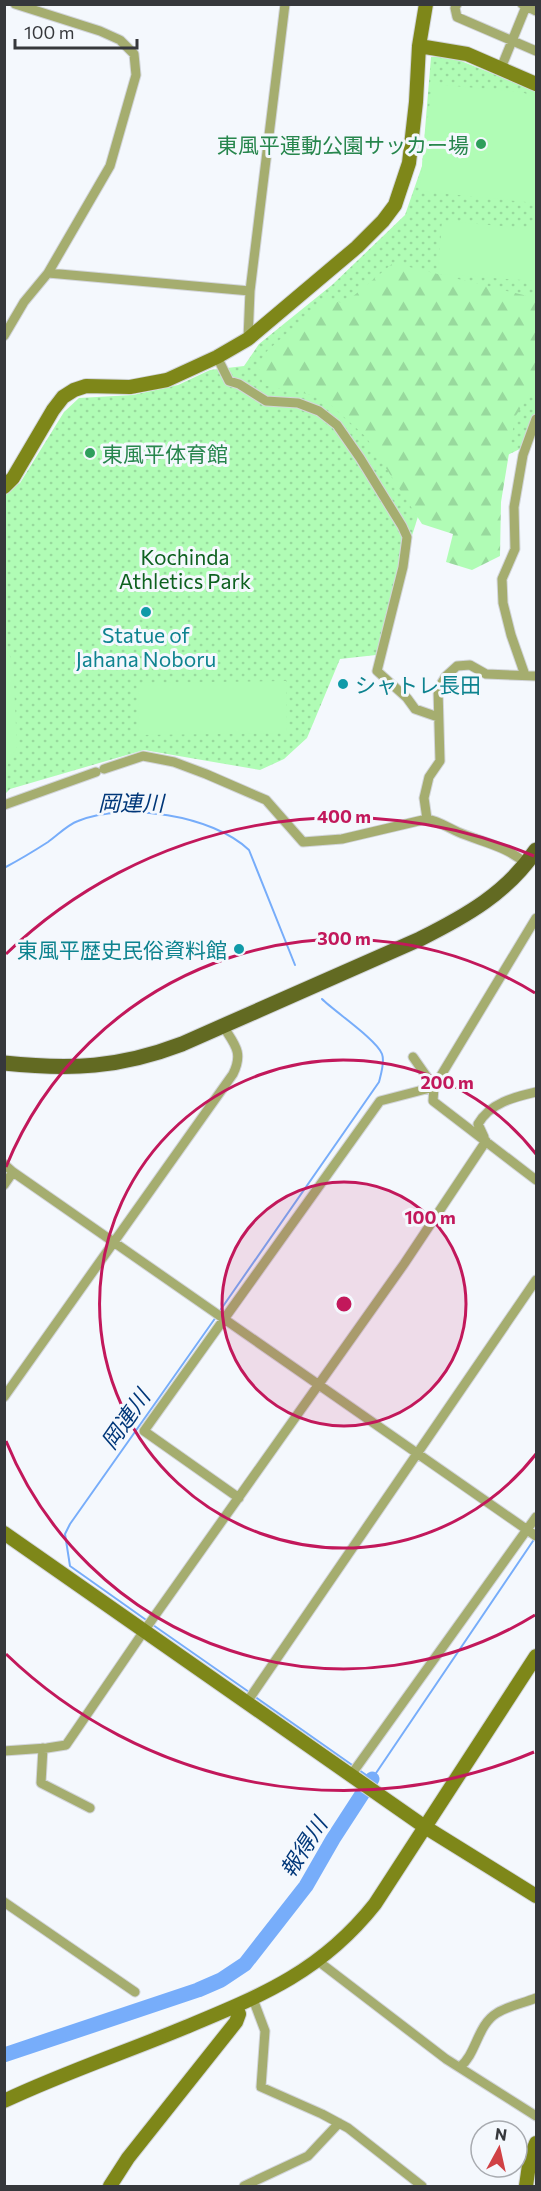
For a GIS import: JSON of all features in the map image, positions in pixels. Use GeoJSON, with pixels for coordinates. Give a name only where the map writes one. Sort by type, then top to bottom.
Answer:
{"type":"FeatureCollection","features":[{"type":"Feature","properties":{"kind":"main road"},"geometry":{"type":"LineString","coordinates":[[4,1063],[55,1068],[116,1064],[150,1056],[410,944],[454,922],[485,903],[533,866],[537,850]]}},
{"type":"Feature","properties":{"kind":"street"},"geometry":{"type":"LineString","coordinates":[[4,336],[24,303],[48,273],[110,166],[136,75],[134,54],[120,40],[45,10],[15,4]]}},
{"type":"Feature","properties":{"kind":"street"},"geometry":{"type":"LineString","coordinates":[[248,339],[250,291],[285,4]]}},
{"type":"Feature","properties":{"kind":"street"},"geometry":{"type":"LineString","coordinates":[[4,487],[14,478],[53,410],[63,397],[86,386],[148,385],[167,380],[217,357],[248,339],[357,247],[383,221],[395,205],[409,163],[419,46],[426,4]]}},
{"type":"Feature","properties":{"kind":"street"},"geometry":{"type":"LineString","coordinates":[[457,4],[455,8],[457,17],[537,51]]}},
{"type":"Feature","properties":{"kind":"street"},"geometry":{"type":"LineString","coordinates":[[501,68],[525,5],[537,11]]}},
{"type":"Feature","properties":{"kind":"street"},"geometry":{"type":"LineString","coordinates":[[419,46],[467,54],[537,84]]}},
{"type":"Feature","properties":{"kind":"street"},"geometry":{"type":"LineString","coordinates":[[48,273],[250,291]]}},
{"type":"Feature","properties":{"kind":"street"},"geometry":{"type":"LineString","coordinates":[[217,357],[229,381],[239,384],[266,401],[298,403],[319,411],[338,425],[360,458],[407,537],[403,567],[377,671],[416,709],[438,717]]}},
{"type":"Feature","properties":{"kind":"street"},"geometry":{"type":"LineString","coordinates":[[525,675],[503,603],[502,579],[515,549],[514,507],[524,455],[537,419]]}},
{"type":"Feature","properties":{"kind":"street"},"geometry":{"type":"LineString","coordinates":[[427,819],[424,798],[429,777],[440,761],[438,689],[446,676],[457,666],[470,665],[486,674],[537,676]]}},
{"type":"Feature","properties":{"kind":"street"},"geometry":{"type":"LineString","coordinates":[[4,805],[143,756],[174,762],[266,800],[303,842],[360,836],[427,819],[435,820],[509,851],[533,866]]}},
{"type":"Feature","properties":{"kind":"street"},"geometry":{"type":"LineString","coordinates":[[537,918],[434,1087],[434,1101],[537,1180]]}},
{"type":"Feature","properties":{"kind":"street"},"geometry":{"type":"LineString","coordinates":[[4,1398],[233,1074],[239,1062],[237,1049],[223,1026]]}},
{"type":"Feature","properties":{"kind":"street"},"geometry":{"type":"LineString","coordinates":[[413,1057],[434,1087]]}},
{"type":"Feature","properties":{"kind":"street"},"geometry":{"type":"LineString","coordinates":[[239,1498],[144,1431],[380,1101],[434,1087]]}},
{"type":"Feature","properties":{"kind":"street"},"geometry":{"type":"LineString","coordinates":[[486,1141],[478,1124],[487,1113],[508,1098],[537,1092]]}},
{"type":"Feature","properties":{"kind":"street"},"geometry":{"type":"LineString","coordinates":[[4,1751],[66,1745],[144,1631],[320,1385],[486,1141]]}},
{"type":"Feature","properties":{"kind":"street"},"geometry":{"type":"LineString","coordinates":[[4,1164],[532,1533]]}},
{"type":"Feature","properties":{"kind":"street"},"geometry":{"type":"LineString","coordinates":[[4,1185],[13,1172]]}},
{"type":"Feature","properties":{"kind":"street"},"geometry":{"type":"LineString","coordinates":[[247,1702],[537,1280]]}},
{"type":"Feature","properties":{"kind":"street"},"geometry":{"type":"LineString","coordinates":[[353,1776],[532,1533],[537,1517]]}},
{"type":"Feature","properties":{"kind":"street"},"geometry":{"type":"LineString","coordinates":[[4,1533],[425,1827],[536,1893]]}},
{"type":"Feature","properties":{"kind":"street"},"geometry":{"type":"LineString","coordinates":[[4,2101],[236,2007],[289,1980],[318,1961],[358,1924],[389,1884],[537,1656]]}},
{"type":"Feature","properties":{"kind":"street"},"geometry":{"type":"LineString","coordinates":[[44,1748],[41,1784],[90,1808]]}},
{"type":"Feature","properties":{"kind":"street"},"geometry":{"type":"LineString","coordinates":[[4,1902],[135,1992]]}},
{"type":"Feature","properties":{"kind":"street"},"geometry":{"type":"LineString","coordinates":[[318,1961],[446,2059],[537,2116]]}},
{"type":"Feature","properties":{"kind":"street"},"geometry":{"type":"LineString","coordinates":[[460,2067],[468,2060],[484,2028],[496,2014],[537,1998]]}},
{"type":"Feature","properties":{"kind":"street"},"geometry":{"type":"LineString","coordinates":[[253,1999],[265,2031],[261,2087],[339,2123],[366,2141],[422,2187]]}},
{"type":"Feature","properties":{"kind":"street"},"geometry":{"type":"LineString","coordinates":[[110,2187],[128,2158],[236,2022],[238,2014],[236,2007]]}},
{"type":"Feature","properties":{"kind":"street"},"geometry":{"type":"LineString","coordinates":[[244,2187],[308,2156],[339,2123]]}},
{"type":"Feature","properties":{"kind":"street"},"geometry":{"type":"LineString","coordinates":[[526,2187],[530,2158],[537,2143]]}},
{"type":"Feature","properties":{"kind":"green space","name":"Kochinda Athletics Park"},"geometry":{"type":"Polygon","coordinates":[[[431,57],[451,57],[536,91],[536,415],[528,445],[425,495],[376,655],[340,659],[307,738],[284,759],[260,770],[144,750],[10,789],[5,794],[5,492],[20,483],[64,412],[79,398],[133,395],[178,385],[210,370],[244,366],[259,344],[332,285],[405,215],[422,166],[431,57]]]}},
{"type":"Feature","properties":{"kind":"green space","name":"東風平運動公園サッカー場"},"geometry":{"type":"Polygon","coordinates":[[[432,84],[522,92],[536,98],[536,203],[419,191],[432,84]]]}},
{"type":"Feature","properties":{"kind":"green space"},"geometry":{"type":"Polygon","coordinates":[[[442,221],[536,229],[536,281],[438,274],[442,221]]]}},
{"type":"Feature","properties":{"kind":"green space"},"geometry":{"type":"Polygon","coordinates":[[[393,263],[536,298],[536,385],[515,417],[501,502],[500,556],[472,570],[446,562],[453,534],[422,524],[366,437],[322,397],[263,385],[258,364],[267,351],[324,300],[345,303],[393,263]]]}},
{"type":"Feature","properties":{"kind":"green space"},"geometry":{"type":"Polygon","coordinates":[[[5,645],[13,663],[17,747],[5,770],[5,645]]]}},
{"type":"Feature","properties":{"kind":"green space"},"geometry":{"type":"Polygon","coordinates":[[[286,681],[287,733],[139,735],[138,683],[286,681]]]}},
{"type":"Feature","properties":{"kind":"waterway","name":"岡連川"},"geometry":{"type":"LineString","coordinates":[[4,868],[48,842],[74,823],[98,815],[143,813],[191,820],[233,838],[249,850],[295,965]]}},
{"type":"Feature","properties":{"kind":"waterway","name":"岡連川"},"geometry":{"type":"LineString","coordinates":[[219,1312],[379,1082],[383,1061],[378,1048],[322,999]]}},
{"type":"Feature","properties":{"kind":"waterway","name":"岡連川"},"geometry":{"type":"LineString","coordinates":[[149,1622],[70,1566],[65,1534],[216,1317]]}},
{"type":"Feature","properties":{"kind":"waterway","name":"報得川"},"geometry":{"type":"LineString","coordinates":[[359,1770],[372,1779],[535,1538]]}},
{"type":"Feature","properties":{"kind":"waterway","name":"岡連川"},"geometry":{"type":"LineString","coordinates":[[153,1625],[249,1692]]}},
{"type":"Feature","properties":{"kind":"waterway","name":"岡連川"},"geometry":{"type":"LineString","coordinates":[[254,1696],[355,1767]]}},
{"type":"Feature","properties":{"kind":"waterway","name":"報得川"},"geometry":{"type":"LineString","coordinates":[[4,2055],[198,1990],[221,1980],[245,1964],[306,1886],[372,1779]]}},
{"type":"Feature","properties":{"kind":"place","name":"東風平運動公園サッカー場"},"geometry":{"type":"Point","coordinates":[481,144]}},
{"type":"Feature","properties":{"kind":"place","name":"東風平体育館"},"geometry":{"type":"Point","coordinates":[90,453]}},
{"type":"Feature","properties":{"kind":"place","name":"Statue of Jahana Noboru"},"geometry":{"type":"Point","coordinates":[146,612]}},
{"type":"Feature","properties":{"kind":"place","name":"シャトレ長田"},"geometry":{"type":"Point","coordinates":[343,684]}},
{"type":"Feature","properties":{"kind":"place","name":"東風平歴史民俗資料館"},"geometry":{"type":"Point","coordinates":[239,949]}}]}
